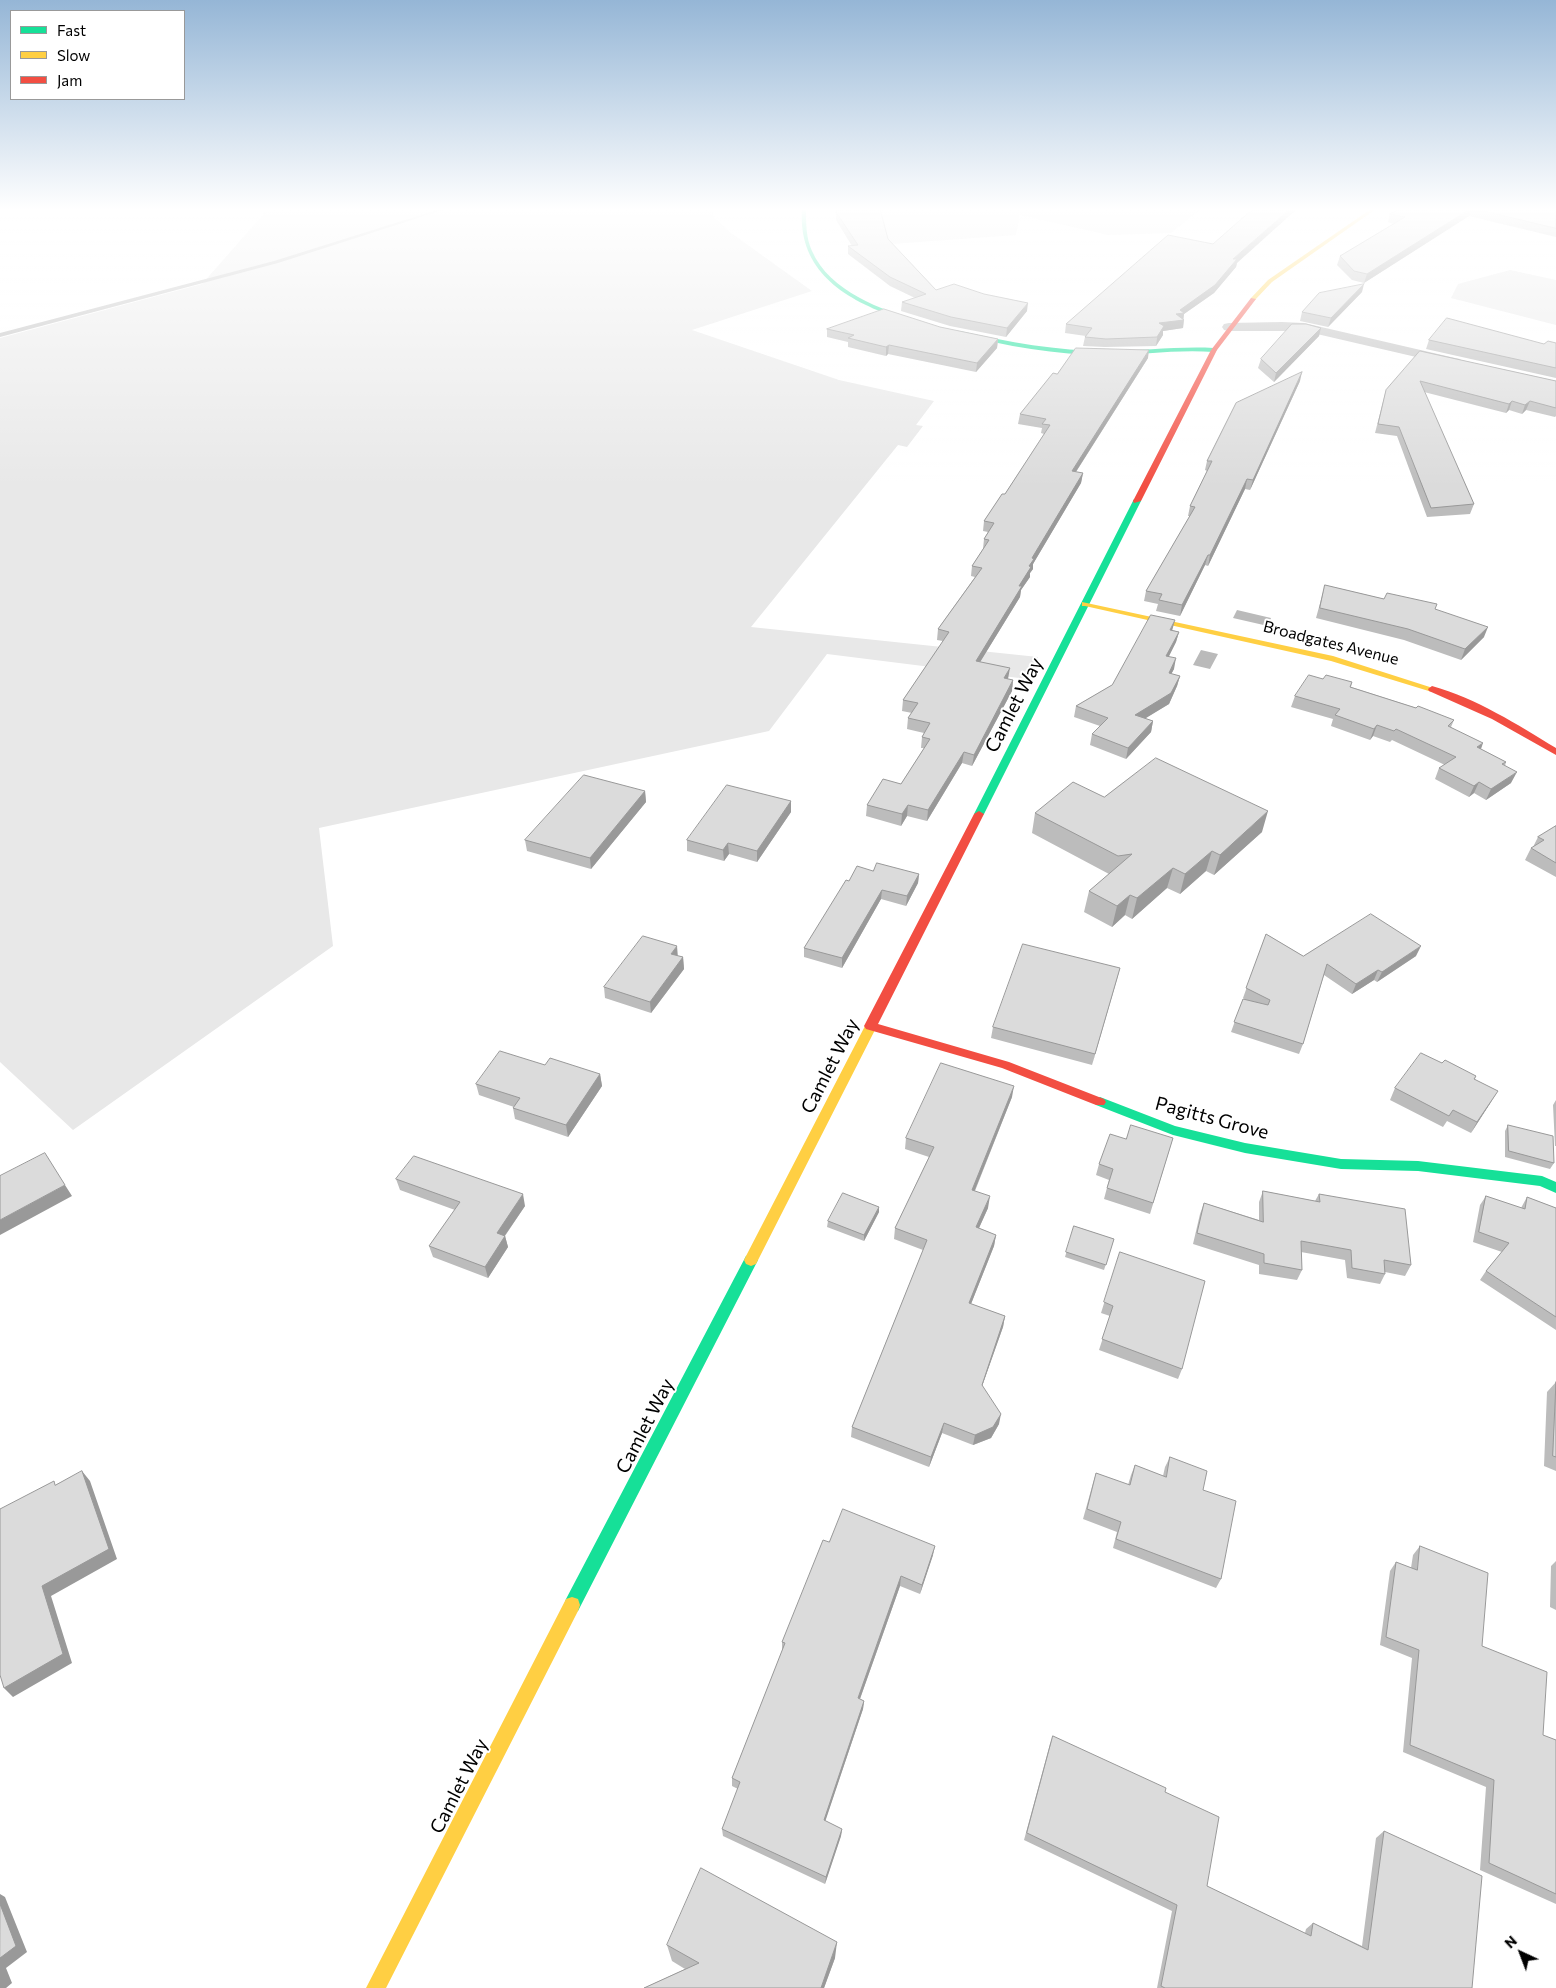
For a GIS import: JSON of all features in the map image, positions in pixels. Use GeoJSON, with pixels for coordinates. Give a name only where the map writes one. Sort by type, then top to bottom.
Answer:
{"type":"FeatureCollection","features":[{"type":"Feature","properties":{"kind":"street"},"geometry":{"type":"LineString","coordinates":[[866,302],[894,315],[926,325]]}},
{"type":"Feature","properties":{"kind":"street"},"geometry":{"type":"LineString","coordinates":[[1249,303],[1294,326]]}},
{"type":"Feature","properties":{"kind":"street","name":"Camlet Way"},"geometry":{"type":"LineString","coordinates":[[376,1988],[499,1744],[870,1026],[1214,350],[1249,303]]}},
{"type":"Feature","properties":{"kind":"street"},"geometry":{"type":"LineString","coordinates":[[1230,327],[1294,326],[1469,365]]}},
{"type":"Feature","properties":{"kind":"street"},"geometry":{"type":"LineString","coordinates":[[948,330],[1023,346],[1075,351],[1124,353],[1200,348],[1214,350]]}},
{"type":"Feature","properties":{"kind":"street","name":"Broadgates Avenue"},"geometry":{"type":"LineString","coordinates":[[1085,604],[1350,663],[1421,683],[1497,715],[1556,752]]}},
{"type":"Feature","properties":{"kind":"street","name":"Pagitts Grove"},"geometry":{"type":"LineString","coordinates":[[870,1026],[1005,1065],[1173,1130],[1245,1148],[1340,1164],[1418,1166],[1542,1181],[1556,1188]]}},
{"type":"Feature","properties":{"kind":"shaded area"},"geometry":{"type":"Polygon","coordinates":[[[136,302],[779,302],[692,330],[839,380],[934,401],[916,425],[923,426],[907,447],[898,445],[751,627],[1038,657],[1027,679],[827,654],[769,731],[319,828],[333,946],[73,1130],[0,1062],[0,338],[136,302]]]}},
{"type":"Feature","properties":{"kind":"shaded area"},"geometry":{"type":"Polygon","coordinates":[[[1466,302],[1556,302],[1556,325],[1466,302]]]}},
{"type":"Feature","properties":{"kind":"shaded area"},"geometry":{"type":"Polygon","coordinates":[[[1237,610],[1271,618],[1268,626],[1233,618],[1237,610]]]}},
{"type":"Feature","properties":{"kind":"shaded area"},"geometry":{"type":"Polygon","coordinates":[[[1201,650],[1218,654],[1210,669],[1193,665],[1201,650]]]}},
{"type":"Feature","properties":{"kind":"building"},"geometry":{"type":"Polygon","coordinates":[[[902,302],[1028,303],[1007,328],[951,317],[902,302]]]}},
{"type":"Feature","properties":{"kind":"building"},"geometry":{"type":"Polygon","coordinates":[[[1091,302],[1192,302],[1180,310],[1184,313],[1176,314],[1184,320],[1159,323],[1164,326],[1157,337],[1106,339],[1085,337],[1092,328],[1066,324],[1091,302]]]}},
{"type":"Feature","properties":{"kind":"building"},"geometry":{"type":"Polygon","coordinates":[[[1311,302],[1347,302],[1331,318],[1302,312],[1311,302]]]}},
{"type":"Feature","properties":{"kind":"building"},"geometry":{"type":"Polygon","coordinates":[[[884,309],[940,327],[998,339],[977,363],[889,345],[886,347],[848,338],[854,335],[827,329],[884,309]]]}},
{"type":"Feature","properties":{"kind":"building"},"geometry":{"type":"Polygon","coordinates":[[[1447,318],[1544,344],[1548,341],[1556,343],[1556,368],[1429,340],[1447,318]]]}},
{"type":"Feature","properties":{"kind":"building"},"geometry":{"type":"Polygon","coordinates":[[[1292,324],[1306,324],[1321,328],[1276,373],[1261,359],[1292,324]]]}},
{"type":"Feature","properties":{"kind":"building"},"geometry":{"type":"Polygon","coordinates":[[[1076,348],[1149,350],[1072,471],[1083,473],[1032,558],[1034,559],[1029,566],[1031,567],[1019,586],[1022,586],[976,661],[1010,668],[1004,678],[1013,680],[974,755],[964,752],[928,810],[908,805],[902,814],[867,805],[883,779],[901,784],[930,739],[922,737],[930,723],[908,718],[918,703],[903,700],[949,632],[938,629],[982,568],[972,566],[989,540],[984,539],[994,523],[984,521],[1002,494],[1005,494],[1050,425],[1042,424],[1046,419],[1020,414],[1053,373],[1057,374],[1076,348]]]}},
{"type":"Feature","properties":{"kind":"building"},"geometry":{"type":"Polygon","coordinates":[[[1420,351],[1556,381],[1556,408],[1530,401],[1525,405],[1512,401],[1509,404],[1420,381],[1474,504],[1431,508],[1399,427],[1378,424],[1386,390],[1420,351]]]}},
{"type":"Feature","properties":{"kind":"building"},"geometry":{"type":"Polygon","coordinates":[[[1302,372],[1253,480],[1247,479],[1210,555],[1208,555],[1182,605],[1159,600],[1162,594],[1146,591],[1195,507],[1190,506],[1212,461],[1207,461],[1236,403],[1302,372]]]}},
{"type":"Feature","properties":{"kind":"building"},"geometry":{"type":"Polygon","coordinates":[[[1325,585],[1384,599],[1387,593],[1437,604],[1435,609],[1488,627],[1465,649],[1408,629],[1320,608],[1325,585]]]}},
{"type":"Feature","properties":{"kind":"building"},"geometry":{"type":"Polygon","coordinates":[[[1151,615],[1175,620],[1170,630],[1179,632],[1166,656],[1176,658],[1169,673],[1180,676],[1171,693],[1135,715],[1153,721],[1128,748],[1092,734],[1108,718],[1076,706],[1112,685],[1151,615]]]}},
{"type":"Feature","properties":{"kind":"building"},"geometry":{"type":"Polygon","coordinates":[[[1309,675],[1323,679],[1326,675],[1352,682],[1350,687],[1416,708],[1418,706],[1454,720],[1448,726],[1483,743],[1477,747],[1506,762],[1502,764],[1517,772],[1491,789],[1479,782],[1474,786],[1439,768],[1456,757],[1396,729],[1394,731],[1377,725],[1374,729],[1335,715],[1340,709],[1295,696],[1309,675]]]}},
{"type":"Feature","properties":{"kind":"building"},"geometry":{"type":"Polygon","coordinates":[[[1156,758],[1268,811],[1220,855],[1212,851],[1185,874],[1173,868],[1137,898],[1130,895],[1117,906],[1089,891],[1132,854],[1118,856],[1035,813],[1073,782],[1104,797],[1156,758]]]}},
{"type":"Feature","properties":{"kind":"building"},"geometry":{"type":"Polygon","coordinates":[[[584,775],[645,791],[590,858],[525,840],[584,775]]]}},
{"type":"Feature","properties":{"kind":"building"},"geometry":{"type":"Polygon","coordinates":[[[727,785],[791,801],[757,851],[728,843],[723,850],[687,840],[727,785]]]}},
{"type":"Feature","properties":{"kind":"building"},"geometry":{"type":"Polygon","coordinates":[[[1556,826],[1556,863],[1531,848],[1544,840],[1538,837],[1556,826]]]}},
{"type":"Feature","properties":{"kind":"building"},"geometry":{"type":"Polygon","coordinates":[[[877,863],[919,874],[907,896],[882,890],[842,958],[804,948],[846,880],[849,881],[857,866],[873,871],[877,863]]]}},
{"type":"Feature","properties":{"kind":"building"},"geometry":{"type":"Polygon","coordinates":[[[1371,914],[1421,946],[1382,972],[1378,970],[1356,984],[1327,964],[1303,1044],[1234,1022],[1243,999],[1268,1005],[1270,1000],[1246,988],[1266,934],[1303,956],[1371,914]]]}},
{"type":"Feature","properties":{"kind":"building"},"geometry":{"type":"Polygon","coordinates":[[[643,936],[677,946],[671,954],[683,957],[650,1002],[604,987],[643,936]]]}},
{"type":"Feature","properties":{"kind":"building"},"geometry":{"type":"Polygon","coordinates":[[[1023,944],[1120,968],[1095,1054],[993,1027],[1023,944]]]}},
{"type":"Feature","properties":{"kind":"building"},"geometry":{"type":"Polygon","coordinates":[[[500,1051],[545,1065],[550,1058],[600,1074],[566,1125],[513,1108],[520,1098],[476,1084],[500,1051]]]}},
{"type":"Feature","properties":{"kind":"building"},"geometry":{"type":"Polygon","coordinates":[[[1421,1053],[1442,1063],[1445,1060],[1476,1076],[1474,1079],[1498,1091],[1477,1122],[1453,1110],[1449,1116],[1395,1088],[1421,1053]]]}},
{"type":"Feature","properties":{"kind":"building"},"geometry":{"type":"Polygon","coordinates":[[[941,1063],[1014,1086],[972,1190],[990,1196],[976,1227],[996,1235],[969,1303],[1005,1316],[982,1385],[1001,1414],[993,1427],[975,1435],[944,1423],[931,1457],[852,1427],[927,1240],[895,1228],[934,1147],[906,1138],[941,1063]]]}},
{"type":"Feature","properties":{"kind":"building"},"geometry":{"type":"Polygon","coordinates":[[[1131,1125],[1173,1138],[1153,1203],[1107,1188],[1113,1169],[1099,1164],[1110,1134],[1126,1139],[1131,1125]]]}},
{"type":"Feature","properties":{"kind":"building"},"geometry":{"type":"Polygon","coordinates":[[[1508,1125],[1553,1136],[1554,1163],[1509,1151],[1508,1125]]]}},
{"type":"Feature","properties":{"kind":"building"},"geometry":{"type":"Polygon","coordinates":[[[45,1153],[65,1185],[0,1220],[0,1176],[45,1153]]]}},
{"type":"Feature","properties":{"kind":"building"},"geometry":{"type":"Polygon","coordinates":[[[414,1156],[523,1194],[497,1233],[505,1236],[485,1267],[429,1246],[460,1202],[396,1179],[414,1156]]]}},
{"type":"Feature","properties":{"kind":"building"},"geometry":{"type":"Polygon","coordinates":[[[1263,1191],[1320,1202],[1319,1194],[1405,1209],[1411,1265],[1384,1260],[1385,1274],[1352,1268],[1351,1250],[1301,1241],[1302,1270],[1264,1263],[1264,1254],[1197,1233],[1204,1203],[1263,1222],[1263,1191]]]}},
{"type":"Feature","properties":{"kind":"building"},"geometry":{"type":"Polygon","coordinates":[[[843,1193],[879,1207],[864,1235],[828,1221],[843,1193]]]}},
{"type":"Feature","properties":{"kind":"building"},"geometry":{"type":"Polygon","coordinates":[[[1486,1196],[1525,1209],[1527,1197],[1556,1208],[1556,1317],[1486,1271],[1509,1243],[1479,1232],[1486,1196]]]}},
{"type":"Feature","properties":{"kind":"building"},"geometry":{"type":"Polygon","coordinates":[[[1074,1226],[1114,1239],[1106,1265],[1066,1252],[1074,1226]]]}},
{"type":"Feature","properties":{"kind":"building"},"geometry":{"type":"Polygon","coordinates":[[[1120,1252],[1205,1281],[1182,1369],[1102,1339],[1113,1306],[1104,1302],[1120,1252]]]}},
{"type":"Feature","properties":{"kind":"building"},"geometry":{"type":"Polygon","coordinates":[[[1556,1382],[1556,1457],[1553,1456],[1556,1382]]]}},
{"type":"Feature","properties":{"kind":"building"},"geometry":{"type":"Polygon","coordinates":[[[1170,1457],[1207,1471],[1203,1490],[1236,1501],[1221,1579],[1116,1539],[1121,1522],[1087,1509],[1096,1473],[1130,1485],[1135,1465],[1166,1477],[1170,1457]]]}},
{"type":"Feature","properties":{"kind":"building"},"geometry":{"type":"Polygon","coordinates":[[[82,1471],[109,1549],[42,1586],[63,1654],[4,1688],[0,1675],[0,1509],[54,1481],[55,1485],[82,1471]]]}},
{"type":"Feature","properties":{"kind":"building"},"geometry":{"type":"Polygon","coordinates":[[[843,1509],[935,1546],[922,1585],[901,1576],[858,1698],[864,1701],[824,1820],[842,1829],[826,1877],[722,1829],[740,1782],[732,1778],[785,1643],[782,1642],[823,1540],[829,1542],[843,1509]]]}},
{"type":"Feature","properties":{"kind":"building"},"geometry":{"type":"Polygon","coordinates":[[[1420,1546],[1488,1573],[1482,1646],[1547,1672],[1543,1735],[1556,1740],[1556,1894],[1489,1863],[1494,1780],[1410,1745],[1419,1650],[1386,1637],[1396,1562],[1417,1570],[1420,1546]]]}},
{"type":"Feature","properties":{"kind":"building"},"geometry":{"type":"Polygon","coordinates":[[[1053,1736],[1166,1788],[1165,1792],[1219,1817],[1207,1886],[1311,1936],[1313,1923],[1368,1950],[1384,1831],[1482,1876],[1472,1988],[1165,1988],[1161,1986],[1177,1905],[1027,1833],[1053,1736]]]}},
{"type":"Feature","properties":{"kind":"building"},"geometry":{"type":"Polygon","coordinates":[[[701,1868],[837,1942],[821,1988],[644,1988],[699,1963],[667,1945],[701,1868]]]}},
{"type":"Feature","properties":{"kind":"building"},"geometry":{"type":"Polygon","coordinates":[[[0,1904],[16,1946],[0,1958],[0,1904]]]}},
{"type":"Feature","properties":{"kind":"waterway"},"geometry":{"type":"LineString","coordinates":[[0,335],[126,302]]}},
{"type":"Feature","properties":{"kind":"traffic: fast"},"geometry":{"type":"LineString","coordinates":[[864,302],[918,323]]}},
{"type":"Feature","properties":{"kind":"traffic: fast"},"geometry":{"type":"LineString","coordinates":[[960,333],[1052,350],[1089,353],[1187,349],[1214,350]]}},
{"type":"Feature","properties":{"kind":"traffic: fast"},"geometry":{"type":"LineString","coordinates":[[979,814],[1137,501]]}},
{"type":"Feature","properties":{"kind":"traffic: fast"},"geometry":{"type":"LineString","coordinates":[[1100,1102],[1173,1130],[1245,1148],[1341,1164],[1418,1166],[1542,1181],[1556,1188]]}},
{"type":"Feature","properties":{"kind":"traffic: fast"},"geometry":{"type":"LineString","coordinates":[[572,1605],[751,1260]]}},
{"type":"Feature","properties":{"kind":"traffic: slow"},"geometry":{"type":"LineString","coordinates":[[1085,604],[1333,659],[1432,689]]}},
{"type":"Feature","properties":{"kind":"traffic: slow"},"geometry":{"type":"LineString","coordinates":[[751,1260],[871,1026]]}},
{"type":"Feature","properties":{"kind":"traffic: slow"},"geometry":{"type":"LineString","coordinates":[[376,1988],[572,1605]]}},
{"type":"Feature","properties":{"kind":"traffic: jam"},"geometry":{"type":"LineString","coordinates":[[1137,501],[1214,350],[1251,302]]}},
{"type":"Feature","properties":{"kind":"traffic: jam"},"geometry":{"type":"LineString","coordinates":[[1432,689],[1495,717],[1556,752]]}},
{"type":"Feature","properties":{"kind":"traffic: jam"},"geometry":{"type":"LineString","coordinates":[[871,1026],[979,814]]}},
{"type":"Feature","properties":{"kind":"traffic: jam"},"geometry":{"type":"LineString","coordinates":[[870,1026],[1005,1065],[1100,1102]]}}]}
